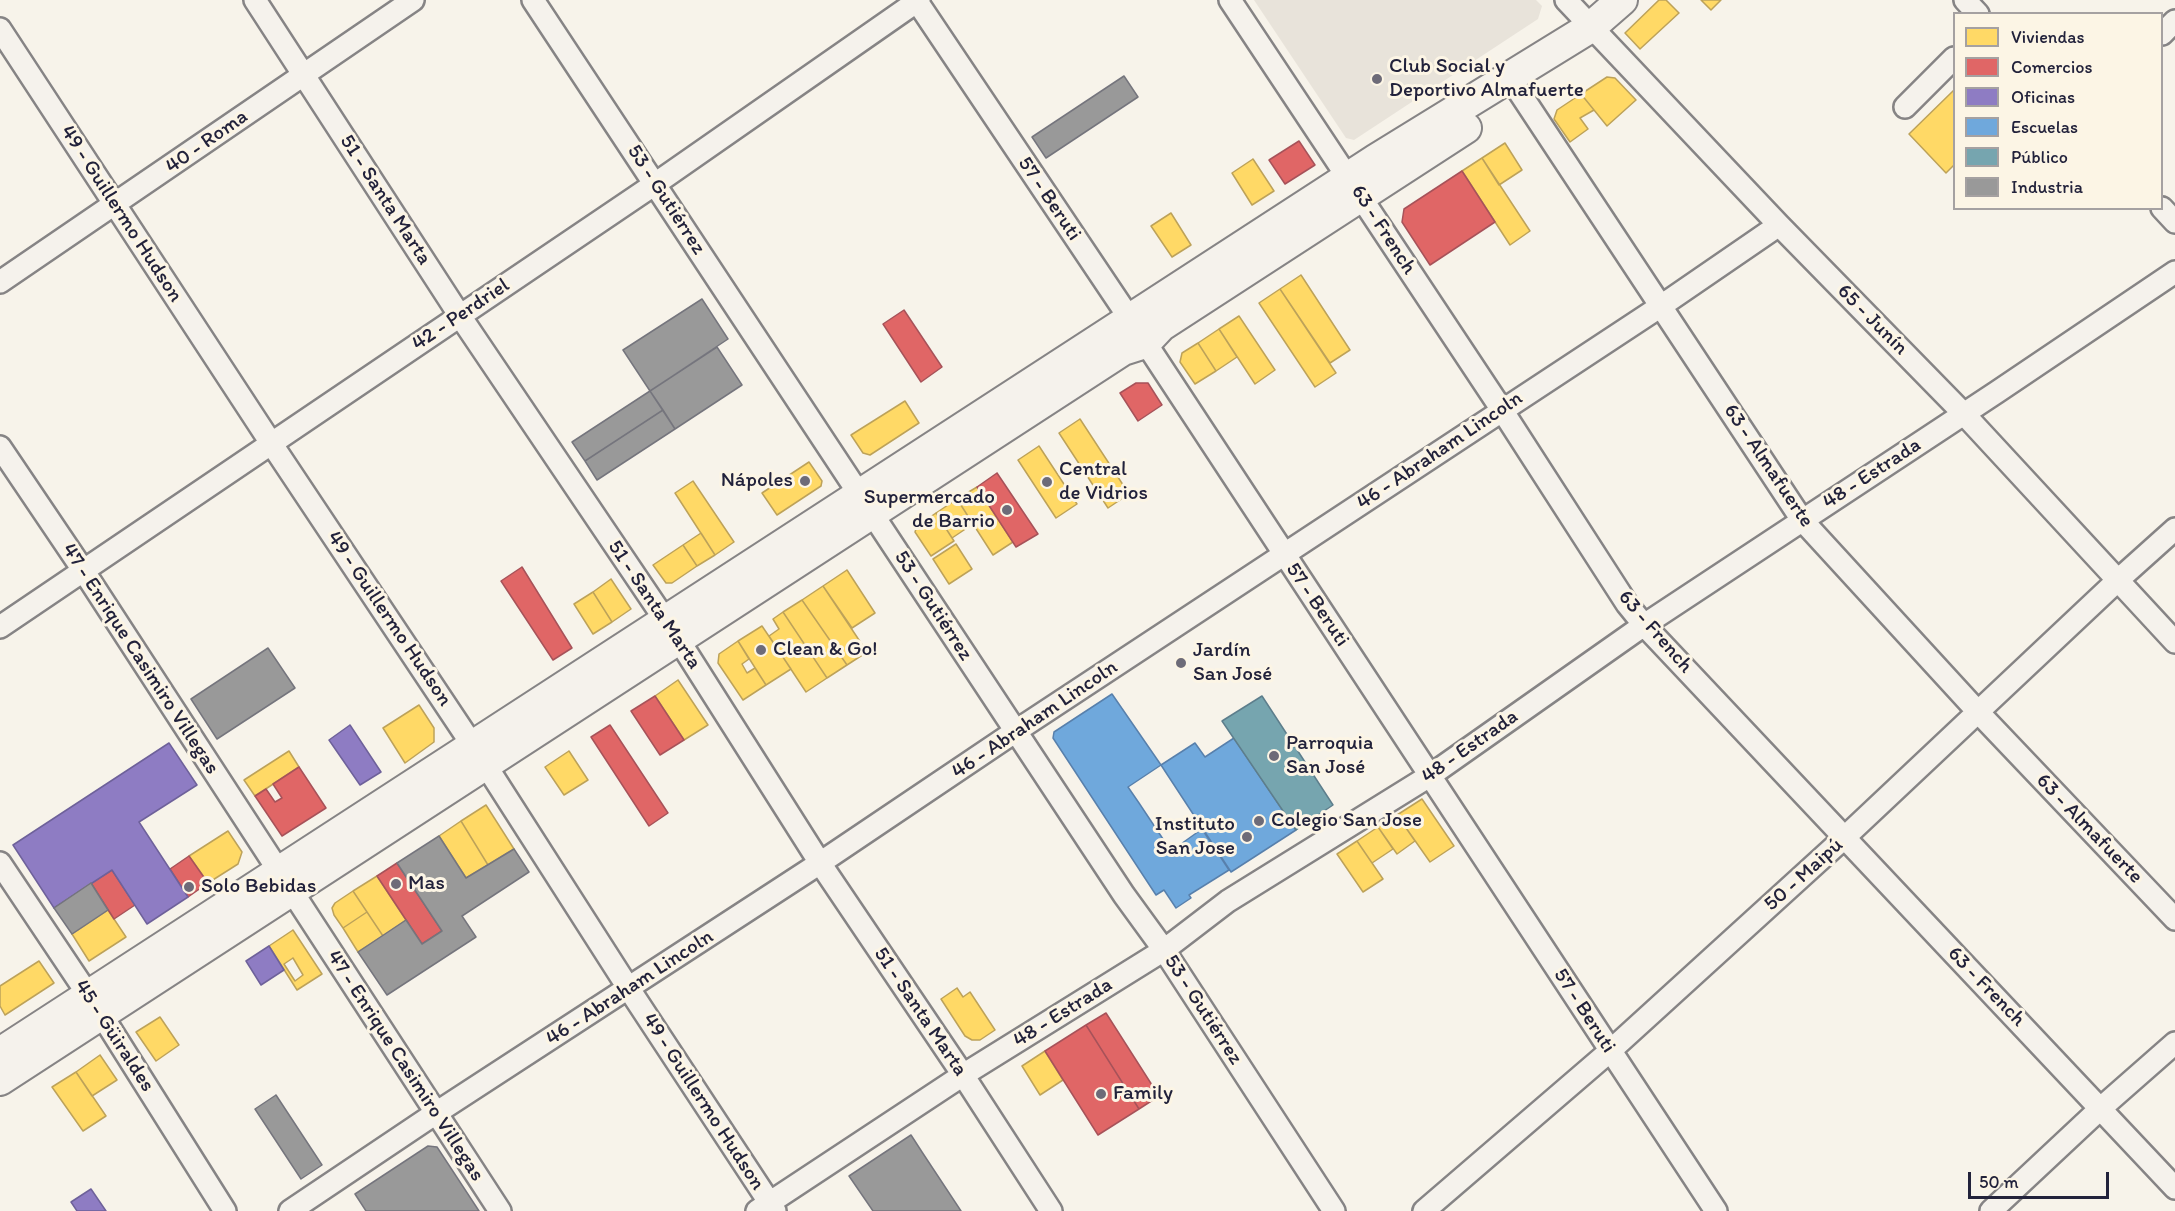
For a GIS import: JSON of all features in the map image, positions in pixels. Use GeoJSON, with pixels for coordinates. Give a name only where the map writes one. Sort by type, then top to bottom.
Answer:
{"type":"FeatureCollection","features":[{"type":"Feature","properties":{"kind":"main road"},"geometry":{"type":"LineString","coordinates":[[0,1080],[95,1005],[671,630],[866,504],[1123,350],[1138,331],[1161,326],[1355,186],[1515,85],[1591,27],[1622,0]]}},
{"type":"Feature","properties":{"kind":"main road"},"geometry":{"type":"LineString","coordinates":[[0,1053],[95,1005]]}},
{"type":"Feature","properties":{"kind":"street","name":"51 - Santa Marta"},"geometry":{"type":"LineString","coordinates":[[255,0],[460,316],[671,630],[820,863],[963,1075],[1051,1211]]}},
{"type":"Feature","properties":{"kind":"street","name":"40 - Roma"},"geometry":{"type":"LineString","coordinates":[[0,282],[413,0]]}},
{"type":"Feature","properties":{"kind":"street","name":"53 - Gutiérrez"},"geometry":{"type":"LineString","coordinates":[[533,0],[1124,895],[1164,950],[1334,1211]]}},
{"type":"Feature","properties":{"kind":"street","name":"63 - French"},"geometry":{"type":"LineString","coordinates":[[1230,0],[1355,186],[1627,604],[1644,625],[2175,1188]]}},
{"type":"Feature","properties":{"kind":"street","name":"65 - Junín"},"geometry":{"type":"LineString","coordinates":[[1566,0],[1779,225],[1964,414],[2175,642]]}},
{"type":"Feature","properties":{"kind":"street"},"geometry":{"type":"LineString","coordinates":[[1965,0],[1976,12]]}},
{"type":"Feature","properties":{"kind":"street","name":"42 - Perdriel"},"geometry":{"type":"LineString","coordinates":[[0,627],[655,184],[917,1]]}},
{"type":"Feature","properties":{"kind":"street","name":"57 - Beruti"},"geometry":{"type":"LineString","coordinates":[[917,1],[1138,331],[1716,1211]]}},
{"type":"Feature","properties":{"kind":"street"},"geometry":{"type":"LineString","coordinates":[[2163,33],[2175,21]]}},
{"type":"Feature","properties":{"kind":"street","name":"49 - Guillermo Hudson"},"geometry":{"type":"LineString","coordinates":[[0,29],[271,444],[479,755],[767,1208]]}},
{"type":"Feature","properties":{"kind":"street"},"geometry":{"type":"LineString","coordinates":[[1905,107],[1953,59]]}},
{"type":"Feature","properties":{"kind":"street","name":"63 - Almafuerte"},"geometry":{"type":"LineString","coordinates":[[1515,85],[1802,520],[1979,713],[2175,918]]}},
{"type":"Feature","properties":{"kind":"street"},"geometry":{"type":"LineString","coordinates":[[2163,208],[2175,222]]}},
{"type":"Feature","properties":{"kind":"street","name":"46 - Abraham Lincoln"},"geometry":{"type":"LineString","coordinates":[[290,1211],[1284,556],[1779,225]]}},
{"type":"Feature","properties":{"kind":"street","name":"48 - Estrada"},"geometry":{"type":"LineString","coordinates":[[767,1208],[963,1075],[1164,950],[1228,901],[1431,776],[1644,625],[2175,272]]}},
{"type":"Feature","properties":{"kind":"street","name":"47 - Enrique Casimiro Villegas"},"geometry":{"type":"LineString","coordinates":[[0,447],[83,570],[500,1211]]}},
{"type":"Feature","properties":{"kind":"street","name":"50 - Maipú"},"geometry":{"type":"LineString","coordinates":[[1424,1211],[1610,1051],[1844,838],[2175,529]]}},
{"type":"Feature","properties":{"kind":"street","name":"45 - Güiraldes"},"geometry":{"type":"LineString","coordinates":[[0,862],[95,1005],[225,1211]]}},
{"type":"Feature","properties":{"kind":"street"},"geometry":{"type":"LineString","coordinates":[[1991,1211],[2101,1108],[2175,1043]]}},
{"type":"Feature","properties":{"kind":"shaded area","name":"Club Social y Deportivo Almafuerte"},"geometry":{"type":"Polygon","coordinates":[[[1254,0],[1536,0],[1542,6],[1538,19],[1354,140],[1346,138],[1254,0]]]}},
{"type":"Feature","properties":{"kind":"building: Viviendas"},"geometry":{"type":"Polygon","coordinates":[[[1659,0],[1666,0],[1679,13],[1640,49],[1625,33],[1659,0]]]}},
{"type":"Feature","properties":{"kind":"building: Viviendas"},"geometry":{"type":"Polygon","coordinates":[[[1701,0],[1721,0],[1711,10],[1701,0]]]}},
{"type":"Feature","properties":{"kind":"building: Viviendas"},"geometry":{"type":"Polygon","coordinates":[[[1607,77],[1615,78],[1636,100],[1607,126],[1581,94],[1607,77]]]}},
{"type":"Feature","properties":{"kind":"building: Viviendas"},"geometry":{"type":"Polygon","coordinates":[[[1953,91],[1953,166],[1946,173],[1909,134],[1953,91]]]}},
{"type":"Feature","properties":{"kind":"building: Viviendas"},"geometry":{"type":"Polygon","coordinates":[[[1581,94],[1594,110],[1580,118],[1588,129],[1570,142],[1554,119],[1557,110],[1581,94]]]}},
{"type":"Feature","properties":{"kind":"building: Viviendas"},"geometry":{"type":"Polygon","coordinates":[[[1505,143],[1522,170],[1499,185],[1482,158],[1505,143]]]}},
{"type":"Feature","properties":{"kind":"building: Viviendas"},"geometry":{"type":"Polygon","coordinates":[[[1482,158],[1530,231],[1510,245],[1462,171],[1482,158]]]}},
{"type":"Feature","properties":{"kind":"building: Viviendas"},"geometry":{"type":"Polygon","coordinates":[[[1253,159],[1274,191],[1252,205],[1232,173],[1253,159]]]}},
{"type":"Feature","properties":{"kind":"building: Viviendas"},"geometry":{"type":"Polygon","coordinates":[[[1171,213],[1191,245],[1172,257],[1151,226],[1171,213]]]}},
{"type":"Feature","properties":{"kind":"building: Viviendas"},"geometry":{"type":"Polygon","coordinates":[[[1301,275],[1350,350],[1330,363],[1280,289],[1301,275]]]}},
{"type":"Feature","properties":{"kind":"building: Viviendas"},"geometry":{"type":"Polygon","coordinates":[[[1280,289],[1336,373],[1315,387],[1259,303],[1280,289]]]}},
{"type":"Feature","properties":{"kind":"building: Viviendas"},"geometry":{"type":"Polygon","coordinates":[[[1239,316],[1275,370],[1255,384],[1219,329],[1239,316]]]}},
{"type":"Feature","properties":{"kind":"building: Viviendas"},"geometry":{"type":"Polygon","coordinates":[[[1219,329],[1237,357],[1216,371],[1198,343],[1219,329]]]}},
{"type":"Feature","properties":{"kind":"building: Viviendas"},"geometry":{"type":"Polygon","coordinates":[[[1198,343],[1216,371],[1195,384],[1180,362],[1182,353],[1198,343]]]}},
{"type":"Feature","properties":{"kind":"building: Viviendas"},"geometry":{"type":"Polygon","coordinates":[[[905,401],[919,423],[870,455],[863,453],[851,435],[905,401]]]}},
{"type":"Feature","properties":{"kind":"building: Viviendas"},"geometry":{"type":"Polygon","coordinates":[[[1080,419],[1129,494],[1108,508],[1059,433],[1080,419]]]}},
{"type":"Feature","properties":{"kind":"building: Viviendas","name":"Central de Vidrios"},"geometry":{"type":"Polygon","coordinates":[[[1039,446],[1077,504],[1056,518],[1018,460],[1039,446]]]}},
{"type":"Feature","properties":{"kind":"building: Viviendas"},"geometry":{"type":"Polygon","coordinates":[[[809,462],[822,481],[821,486],[777,515],[762,493],[809,462]]]}},
{"type":"Feature","properties":{"kind":"building: Viviendas"},"geometry":{"type":"Polygon","coordinates":[[[693,481],[734,542],[715,555],[675,493],[693,481]]]}},
{"type":"Feature","properties":{"kind":"building: Viviendas"},"geometry":{"type":"Polygon","coordinates":[[[977,487],[1013,542],[993,555],[957,499],[977,487]]]}},
{"type":"Feature","properties":{"kind":"building: Viviendas"},"geometry":{"type":"Polygon","coordinates":[[[957,499],[973,524],[952,538],[936,513],[957,499]]]}},
{"type":"Feature","properties":{"kind":"building: Viviendas"},"geometry":{"type":"Polygon","coordinates":[[[936,513],[954,541],[931,556],[915,532],[917,526],[936,513]]]}},
{"type":"Feature","properties":{"kind":"building: Viviendas"},"geometry":{"type":"Polygon","coordinates":[[[701,533],[715,555],[697,566],[683,545],[701,533]]]}},
{"type":"Feature","properties":{"kind":"building: Viviendas"},"geometry":{"type":"Polygon","coordinates":[[[956,544],[972,569],[949,584],[933,559],[956,544]]]}},
{"type":"Feature","properties":{"kind":"building: Viviendas"},"geometry":{"type":"Polygon","coordinates":[[[683,545],[697,566],[672,583],[666,583],[653,565],[683,545]]]}},
{"type":"Feature","properties":{"kind":"building: Viviendas"},"geometry":{"type":"Polygon","coordinates":[[[847,570],[875,613],[852,628],[823,586],[847,570]]]}},
{"type":"Feature","properties":{"kind":"building: Viviendas"},"geometry":{"type":"Polygon","coordinates":[[[611,579],[631,609],[612,622],[593,592],[611,579]]]}},
{"type":"Feature","properties":{"kind":"building: Viviendas"},"geometry":{"type":"Polygon","coordinates":[[[823,586],[867,652],[847,665],[802,600],[823,586]]]}},
{"type":"Feature","properties":{"kind":"building: Viviendas"},"geometry":{"type":"Polygon","coordinates":[[[593,592],[612,622],[593,634],[574,604],[593,592]]]}},
{"type":"Feature","properties":{"kind":"building: Viviendas"},"geometry":{"type":"Polygon","coordinates":[[[802,600],[847,665],[827,678],[783,612],[802,600]]]}},
{"type":"Feature","properties":{"kind":"building: Viviendas"},"geometry":{"type":"Polygon","coordinates":[[[783,612],[827,678],[806,692],[769,636],[779,629],[773,619],[783,612]]]}},
{"type":"Feature","properties":{"kind":"building: Viviendas","name":"Clean & Go!"},"geometry":{"type":"Polygon","coordinates":[[[762,626],[791,669],[766,685],[738,641],[762,626]]]}},
{"type":"Feature","properties":{"kind":"building: Viviendas"},"geometry":{"type":"Polygon","coordinates":[[[738,641],[749,659],[742,664],[747,673],[755,668],[766,685],[743,700],[718,663],[719,654],[738,641]]]}},
{"type":"Feature","properties":{"kind":"building: Viviendas"},"geometry":{"type":"Polygon","coordinates":[[[678,680],[708,725],[684,740],[655,696],[678,680]]]}},
{"type":"Feature","properties":{"kind":"building: Viviendas"},"geometry":{"type":"Polygon","coordinates":[[[419,705],[434,728],[434,742],[405,763],[383,728],[419,705]]]}},
{"type":"Feature","properties":{"kind":"building: Viviendas"},"geometry":{"type":"Polygon","coordinates":[[[289,751],[299,767],[255,796],[244,780],[289,751]]]}},
{"type":"Feature","properties":{"kind":"building: Viviendas"},"geometry":{"type":"Polygon","coordinates":[[[569,751],[588,780],[564,795],[545,767],[569,751]]]}},
{"type":"Feature","properties":{"kind":"building: Viviendas"},"geometry":{"type":"Polygon","coordinates":[[[1422,799],[1454,846],[1430,862],[1397,815],[1422,799]]]}},
{"type":"Feature","properties":{"kind":"building: Viviendas"},"geometry":{"type":"Polygon","coordinates":[[[486,805],[514,849],[488,865],[461,821],[486,805]]]}},
{"type":"Feature","properties":{"kind":"building: Viviendas"},"geometry":{"type":"Polygon","coordinates":[[[1397,815],[1415,841],[1397,854],[1378,827],[1397,815]]]}},
{"type":"Feature","properties":{"kind":"building: Viviendas"},"geometry":{"type":"Polygon","coordinates":[[[461,821],[488,865],[466,878],[439,836],[461,821]]]}},
{"type":"Feature","properties":{"kind":"building: Viviendas"},"geometry":{"type":"Polygon","coordinates":[[[1378,827],[1393,849],[1372,863],[1357,841],[1378,827]]]}},
{"type":"Feature","properties":{"kind":"building: Viviendas"},"geometry":{"type":"Polygon","coordinates":[[[228,831],[242,852],[238,864],[208,883],[189,856],[228,831]]]}},
{"type":"Feature","properties":{"kind":"building: Viviendas"},"geometry":{"type":"Polygon","coordinates":[[[1357,841],[1383,879],[1363,892],[1337,854],[1357,841]]]}},
{"type":"Feature","properties":{"kind":"building: Viviendas"},"geometry":{"type":"Polygon","coordinates":[[[377,876],[406,920],[383,936],[353,891],[377,876]]]}},
{"type":"Feature","properties":{"kind":"building: Viviendas"},"geometry":{"type":"Polygon","coordinates":[[[353,891],[367,912],[343,928],[332,908],[335,903],[353,891]]]}},
{"type":"Feature","properties":{"kind":"building: Viviendas"},"geometry":{"type":"Polygon","coordinates":[[[108,910],[126,937],[89,961],[72,934],[108,910]]]}},
{"type":"Feature","properties":{"kind":"building: Viviendas"},"geometry":{"type":"Polygon","coordinates":[[[367,912],[383,936],[358,952],[343,928],[367,912]]]}},
{"type":"Feature","properties":{"kind":"building: Viviendas"},"geometry":{"type":"Polygon","coordinates":[[[293,930],[322,974],[297,990],[269,946],[293,930]],[[293,958],[284,964],[295,981],[303,975],[293,958]]]}},
{"type":"Feature","properties":{"kind":"building: Viviendas"},"geometry":{"type":"Polygon","coordinates":[[[39,961],[54,983],[5,1015],[0,1006],[0,986],[39,961]]]}},
{"type":"Feature","properties":{"kind":"building: Viviendas"},"geometry":{"type":"Polygon","coordinates":[[[957,988],[963,997],[970,992],[995,1030],[980,1040],[972,1040],[965,1036],[941,999],[957,988]]]}},
{"type":"Feature","properties":{"kind":"building: Viviendas"},"geometry":{"type":"Polygon","coordinates":[[[160,1017],[179,1045],[156,1061],[136,1032],[160,1017]]]}},
{"type":"Feature","properties":{"kind":"building: Viviendas"},"geometry":{"type":"Polygon","coordinates":[[[1045,1051],[1063,1080],[1040,1095],[1022,1066],[1045,1051]]]}},
{"type":"Feature","properties":{"kind":"building: Viviendas"},"geometry":{"type":"Polygon","coordinates":[[[100,1055],[117,1080],[92,1096],[76,1072],[100,1055]]]}},
{"type":"Feature","properties":{"kind":"building: Viviendas"},"geometry":{"type":"Polygon","coordinates":[[[76,1072],[106,1116],[83,1131],[52,1087],[76,1072]]]}},
{"type":"Feature","properties":{"kind":"building: Comercios"},"geometry":{"type":"Polygon","coordinates":[[[1299,141],[1315,165],[1285,184],[1269,160],[1299,141]]]}},
{"type":"Feature","properties":{"kind":"building: Comercios"},"geometry":{"type":"Polygon","coordinates":[[[1462,171],[1495,222],[1430,265],[1402,222],[1404,209],[1462,171]]]}},
{"type":"Feature","properties":{"kind":"building: Comercios"},"geometry":{"type":"Polygon","coordinates":[[[904,310],[942,367],[921,382],[883,324],[904,310]]]}},
{"type":"Feature","properties":{"kind":"building: Comercios"},"geometry":{"type":"Polygon","coordinates":[[[1136,383],[1148,383],[1162,405],[1138,421],[1120,393],[1136,383]]]}},
{"type":"Feature","properties":{"kind":"building: Comercios","name":"Supermercado de Barrio"},"geometry":{"type":"Polygon","coordinates":[[[997,473],[1038,534],[1016,547],[977,487],[997,473]]]}},
{"type":"Feature","properties":{"kind":"building: Comercios"},"geometry":{"type":"Polygon","coordinates":[[[522,567],[572,648],[553,660],[501,581],[522,567]]]}},
{"type":"Feature","properties":{"kind":"building: Comercios"},"geometry":{"type":"Polygon","coordinates":[[[655,696],[684,740],[660,755],[631,711],[655,696]]]}},
{"type":"Feature","properties":{"kind":"building: Comercios"},"geometry":{"type":"Polygon","coordinates":[[[610,725],[668,813],[649,826],[591,737],[610,725]]]}},
{"type":"Feature","properties":{"kind":"building: Comercios"},"geometry":{"type":"Polygon","coordinates":[[[299,767],[326,808],[282,836],[255,796],[266,789],[275,802],[282,798],[273,784],[299,767]]]}},
{"type":"Feature","properties":{"kind":"building: Comercios"},"geometry":{"type":"Polygon","coordinates":[[[189,856],[208,883],[188,897],[170,869],[189,856]]]}},
{"type":"Feature","properties":{"kind":"building: Comercios"},"geometry":{"type":"Polygon","coordinates":[[[397,863],[442,931],[422,944],[377,876],[397,863]]]}},
{"type":"Feature","properties":{"kind":"building: Comercios"},"geometry":{"type":"Polygon","coordinates":[[[112,870],[135,905],[114,919],[91,883],[112,870]]]}},
{"type":"Feature","properties":{"kind":"building: Comercios"},"geometry":{"type":"Polygon","coordinates":[[[1106,1013],[1159,1096],[1139,1109],[1086,1025],[1106,1013]]]}},
{"type":"Feature","properties":{"kind":"building: Comercios","name":"Family"},"geometry":{"type":"Polygon","coordinates":[[[1086,1025],[1139,1109],[1098,1135],[1045,1051],[1086,1025]]]}},
{"type":"Feature","properties":{"kind":"building: Oficinas"},"geometry":{"type":"Polygon","coordinates":[[[350,725],[381,772],[360,785],[329,740],[350,725]]]}},
{"type":"Feature","properties":{"kind":"building: Oficinas"},"geometry":{"type":"Polygon","coordinates":[[[169,743],[197,785],[139,822],[188,897],[147,924],[112,870],[54,908],[13,845],[169,743]]]}},
{"type":"Feature","properties":{"kind":"building: Oficinas"},"geometry":{"type":"Polygon","coordinates":[[[269,946],[284,970],[261,985],[246,961],[269,946]]]}},
{"type":"Feature","properties":{"kind":"building: Oficinas"},"geometry":{"type":"Polygon","coordinates":[[[91,1189],[106,1211],[77,1211],[71,1202],[91,1189]]]}},
{"type":"Feature","properties":{"kind":"building: Escuelas"},"geometry":{"type":"Polygon","coordinates":[[[1112,694],[1161,765],[1128,787],[1171,851],[1202,829],[1229,870],[1189,895],[1191,898],[1176,908],[1164,890],[1156,895],[1053,738],[1054,732],[1112,694]]]}},
{"type":"Feature","properties":{"kind":"building: Escuelas"},"geometry":{"type":"Polygon","coordinates":[[[1234,738],[1296,830],[1231,872],[1161,765],[1195,743],[1205,757],[1234,738]]]}},
{"type":"Feature","properties":{"kind":"building: Público","name":"Parroquia San José"},"geometry":{"type":"Polygon","coordinates":[[[1262,696],[1333,805],[1296,830],[1222,721],[1262,696]]]}},
{"type":"Feature","properties":{"kind":"building: Industria"},"geometry":{"type":"Polygon","coordinates":[[[1124,76],[1138,97],[1046,158],[1032,137],[1124,76]]]}},
{"type":"Feature","properties":{"kind":"building: Industria"},"geometry":{"type":"Polygon","coordinates":[[[702,299],[728,339],[650,391],[623,350],[702,299]]]}},
{"type":"Feature","properties":{"kind":"building: Industria"},"geometry":{"type":"Polygon","coordinates":[[[717,347],[742,385],[675,429],[650,391],[717,347]]]}},
{"type":"Feature","properties":{"kind":"building: Industria"},"geometry":{"type":"Polygon","coordinates":[[[650,391],[663,410],[585,461],[572,442],[650,391]]]}},
{"type":"Feature","properties":{"kind":"building: Industria"},"geometry":{"type":"Polygon","coordinates":[[[663,410],[675,429],[597,480],[585,461],[663,410]]]}},
{"type":"Feature","properties":{"kind":"building: Industria"},"geometry":{"type":"Polygon","coordinates":[[[268,648],[295,688],[217,739],[191,699],[268,648]]]}},
{"type":"Feature","properties":{"kind":"building: Industria"},"geometry":{"type":"Polygon","coordinates":[[[439,836],[466,878],[514,849],[529,872],[462,916],[476,937],[387,995],[358,952],[406,920],[422,944],[442,931],[397,863],[439,836]]]}},
{"type":"Feature","properties":{"kind":"building: Industria"},"geometry":{"type":"Polygon","coordinates":[[[91,883],[108,910],[72,934],[54,908],[91,883]]]}},
{"type":"Feature","properties":{"kind":"building: Industria"},"geometry":{"type":"Polygon","coordinates":[[[276,1095],[322,1165],[301,1179],[255,1109],[276,1095]]]}},
{"type":"Feature","properties":{"kind":"building: Industria"},"geometry":{"type":"Polygon","coordinates":[[[911,1135],[961,1211],[873,1211],[849,1176],[911,1135]]]}},
{"type":"Feature","properties":{"kind":"building: Industria"},"geometry":{"type":"Polygon","coordinates":[[[428,1146],[437,1147],[479,1211],[366,1211],[355,1194],[428,1146]]]}},
{"type":"Feature","properties":{"kind":"place","name":"Club Social y Deportivo Almafuerte"},"geometry":{"type":"Point","coordinates":[1377,79]}},
{"type":"Feature","properties":{"kind":"place","name":"Nápoles"},"geometry":{"type":"Point","coordinates":[805,481]}},
{"type":"Feature","properties":{"kind":"place","name":"Central de Vidrios"},"geometry":{"type":"Point","coordinates":[1047,482]}},
{"type":"Feature","properties":{"kind":"place","name":"Supermercado de Barrio"},"geometry":{"type":"Point","coordinates":[1007,510]}},
{"type":"Feature","properties":{"kind":"place","name":"Clean & Go!"},"geometry":{"type":"Point","coordinates":[761,650]}},
{"type":"Feature","properties":{"kind":"place","name":"Jardín San José"},"geometry":{"type":"Point","coordinates":[1181,663]}},
{"type":"Feature","properties":{"kind":"place","name":"Parroquia San José"},"geometry":{"type":"Point","coordinates":[1274,756]}},
{"type":"Feature","properties":{"kind":"place","name":"Colegio San Jose"},"geometry":{"type":"Point","coordinates":[1259,821]}},
{"type":"Feature","properties":{"kind":"place","name":"Instituto San Jose"},"geometry":{"type":"Point","coordinates":[1247,837]}},
{"type":"Feature","properties":{"kind":"place","name":"Mas"},"geometry":{"type":"Point","coordinates":[396,884]}},
{"type":"Feature","properties":{"kind":"place","name":"Solo Bebidas"},"geometry":{"type":"Point","coordinates":[189,887]}},
{"type":"Feature","properties":{"kind":"place","name":"Family"},"geometry":{"type":"Point","coordinates":[1101,1094]}}]}
